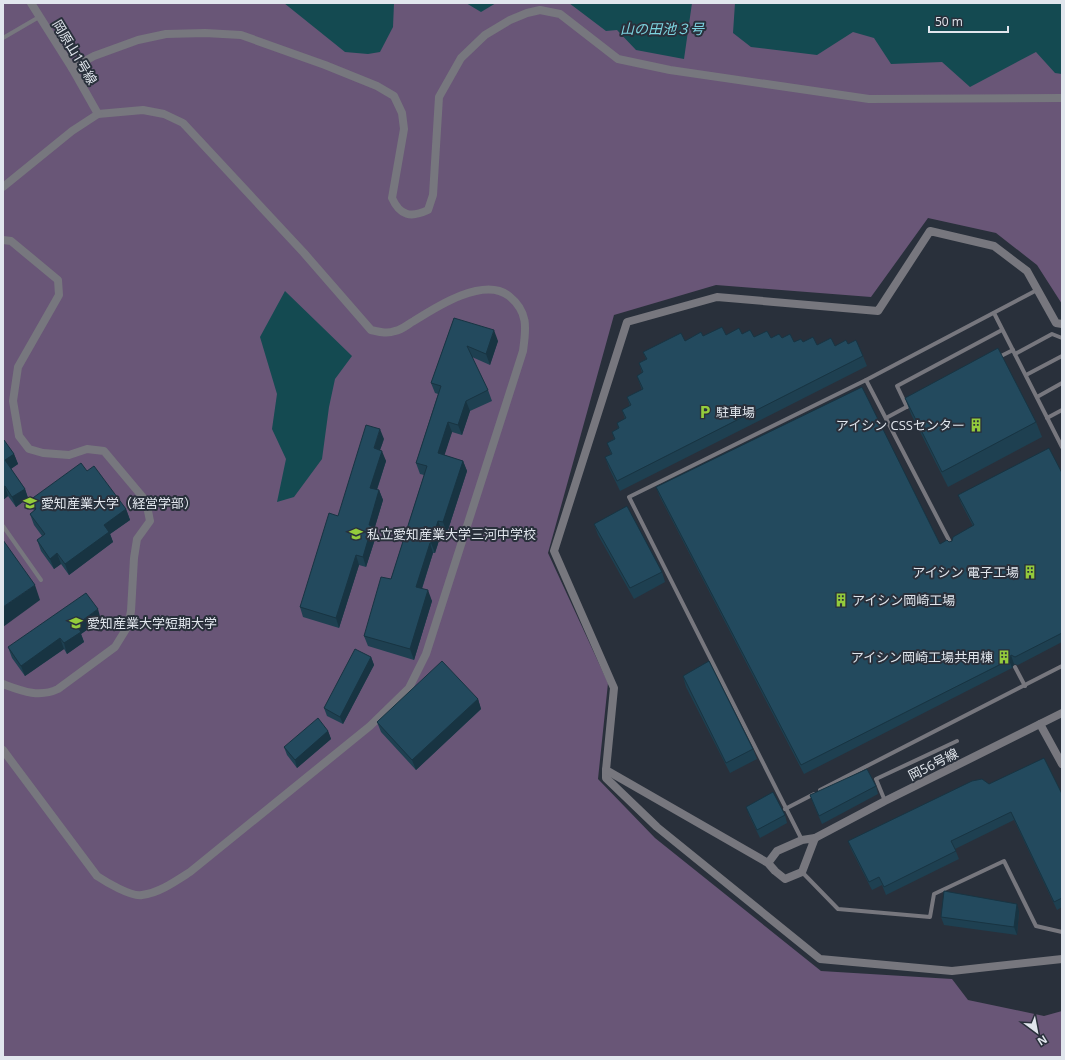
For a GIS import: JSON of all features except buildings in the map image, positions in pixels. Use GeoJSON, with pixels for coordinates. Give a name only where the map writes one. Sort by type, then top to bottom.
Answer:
{"type":"FeatureCollection","features":[{"type":"Feature","properties":{"kind":"street","name":"岡原山1号線"},"geometry":{"type":"LineString","coordinates":[[31,3],[72,68],[98,114]]}},
{"type":"Feature","properties":{"kind":"street"},"geometry":{"type":"LineString","coordinates":[[72,68],[94,56],[138,40],[166,34],[205,33],[241,36],[324,65],[377,86],[394,96],[402,113],[404,130],[392,198],[396,207],[405,214],[418,215],[428,210],[433,195],[439,97],[461,58],[485,35],[510,20],[527,13],[540,10],[560,14],[618,59],[670,70],[869,99],[1062,98]]}},
{"type":"Feature","properties":{"kind":"street"},"geometry":{"type":"LineString","coordinates":[[3,186],[72,130],[98,114],[143,110],[164,114],[183,123],[304,253],[371,330],[384,333],[396,331],[446,301],[474,291],[492,290],[506,293],[514,300],[523,312],[526,327],[523,351],[426,654],[409,688],[370,726],[190,872],[170,886],[141,895],[116,888],[97,876],[3,750]]}},
{"type":"Feature","properties":{"kind":"street"},"geometry":{"type":"LineString","coordinates":[[1062,324],[1056,323],[1027,271],[994,246],[930,231],[878,311],[717,297],[627,322],[554,551],[614,688],[606,778],[656,827],[820,959],[952,970],[1062,959]]}},
{"type":"Feature","properties":{"kind":"street"},"geometry":{"type":"LineString","coordinates":[[3,240],[11,241],[58,280],[59,295],[18,367],[13,401],[19,436],[29,449],[42,453],[69,455],[87,449],[104,452],[146,501],[150,521],[137,539],[134,558],[131,611],[128,626],[115,647],[58,689],[49,693],[23,692],[3,684]]}},
{"type":"Feature","properties":{"kind":"street","name":"岡56号線"},"geometry":{"type":"LineString","coordinates":[[768,863],[776,851],[802,840],[815,838],[885,801],[1062,713]]}},
{"type":"Feature","properties":{"kind":"street"},"geometry":{"type":"LineString","coordinates":[[1040,724],[1062,764]]}},
{"type":"Feature","properties":{"kind":"street"},"geometry":{"type":"LineString","coordinates":[[606,770],[768,863],[785,879],[802,872],[815,838]]}},
{"type":"Feature","properties":{"kind":"lane"},"geometry":{"type":"LineString","coordinates":[[3,38],[39,17]]}},
{"type":"Feature","properties":{"kind":"lane"},"geometry":{"type":"LineString","coordinates":[[802,840],[629,497],[866,380],[1037,290]]}},
{"type":"Feature","properties":{"kind":"lane"},"geometry":{"type":"LineString","coordinates":[[994,313],[1047,418],[1060,439],[1062,447]]}},
{"type":"Feature","properties":{"kind":"lane"},"geometry":{"type":"LineString","coordinates":[[907,407],[897,386],[1002,330]]}},
{"type":"Feature","properties":{"kind":"lane"},"geometry":{"type":"LineString","coordinates":[[992,361],[1052,334],[1062,338]]}},
{"type":"Feature","properties":{"kind":"lane"},"geometry":{"type":"LineString","coordinates":[[1026,375],[1062,356]]}},
{"type":"Feature","properties":{"kind":"lane"},"geometry":{"type":"LineString","coordinates":[[866,380],[953,547]]}},
{"type":"Feature","properties":{"kind":"lane"},"geometry":{"type":"LineString","coordinates":[[1037,397],[1062,383]]}},
{"type":"Feature","properties":{"kind":"lane"},"geometry":{"type":"LineString","coordinates":[[886,418],[919,400]]}},
{"type":"Feature","properties":{"kind":"lane"},"geometry":{"type":"LineString","coordinates":[[1047,418],[1062,410]]}},
{"type":"Feature","properties":{"kind":"lane"},"geometry":{"type":"LineString","coordinates":[[3,526],[41,580]]}},
{"type":"Feature","properties":{"kind":"lane"},"geometry":{"type":"LineString","coordinates":[[785,808],[1062,666]]}},
{"type":"Feature","properties":{"kind":"lane"},"geometry":{"type":"LineString","coordinates":[[1015,667],[1025,686]]}},
{"type":"Feature","properties":{"kind":"lane"},"geometry":{"type":"LineString","coordinates":[[885,801],[876,779],[957,741]]}},
{"type":"Feature","properties":{"kind":"lane"},"geometry":{"type":"LineString","coordinates":[[802,872],[838,909],[930,917],[934,894],[1004,861],[1036,926],[1062,932]]}},
{"type":"Feature","properties":{"kind":"shaded area"},"geometry":{"type":"Polygon","coordinates":[[[3,3],[1062,3],[1062,304],[1037,265],[996,233],[928,218],[871,297],[716,285],[614,315],[548,553],[608,683],[598,779],[655,838],[821,971],[952,979],[968,1000],[1044,1016],[1062,1011],[1062,1057],[3,1057],[3,3]]]}},
{"type":"Feature","properties":{"kind":"water"},"geometry":{"type":"Polygon","coordinates":[[[284,3],[394,3],[393,27],[380,52],[368,54],[345,52],[284,3]]]}},
{"type":"Feature","properties":{"kind":"water"},"geometry":{"type":"Polygon","coordinates":[[[466,3],[496,3],[481,12],[466,3]]]}},
{"type":"Feature","properties":{"kind":"water","name":"山の田池３号"},"geometry":{"type":"Polygon","coordinates":[[[569,3],[692,3],[684,59],[636,50],[617,30],[606,31],[569,3]]]}},
{"type":"Feature","properties":{"kind":"water"},"geometry":{"type":"Polygon","coordinates":[[[735,3],[1062,3],[1062,74],[1055,73],[1036,52],[970,87],[942,62],[891,64],[874,38],[853,32],[817,55],[751,47],[733,33],[735,3]]]}},
{"type":"Feature","properties":{"kind":"water"},"geometry":{"type":"Polygon","coordinates":[[[285,291],[352,356],[335,379],[329,407],[322,459],[294,497],[277,502],[286,459],[272,429],[277,394],[260,337],[285,291]]]}},
{"type":"Feature","properties":{"kind":"place","name":"駐車場"},"geometry":{"type":"Point","coordinates":[705,412]}},
{"type":"Feature","properties":{"kind":"place","name":"アイシン CSSセンター"},"geometry":{"type":"Point","coordinates":[976,425]}},
{"type":"Feature","properties":{"kind":"place","name":"愛知産業大学（経営学部）"},"geometry":{"type":"Point","coordinates":[30,503]}},
{"type":"Feature","properties":{"kind":"place","name":"私立愛知産業大学三河中学校"},"geometry":{"type":"Point","coordinates":[356,534]}},
{"type":"Feature","properties":{"kind":"place","name":"アイシン 電子工場"},"geometry":{"type":"Point","coordinates":[1030,572]}},
{"type":"Feature","properties":{"kind":"place","name":"アイシン岡崎工場"},"geometry":{"type":"Point","coordinates":[841,600]}},
{"type":"Feature","properties":{"kind":"place","name":"愛知産業大学短期大学"},"geometry":{"type":"Point","coordinates":[76,623]}},
{"type":"Feature","properties":{"kind":"place","name":"アイシン岡崎工場共用棟"},"geometry":{"type":"Point","coordinates":[1004,657]}}]}
